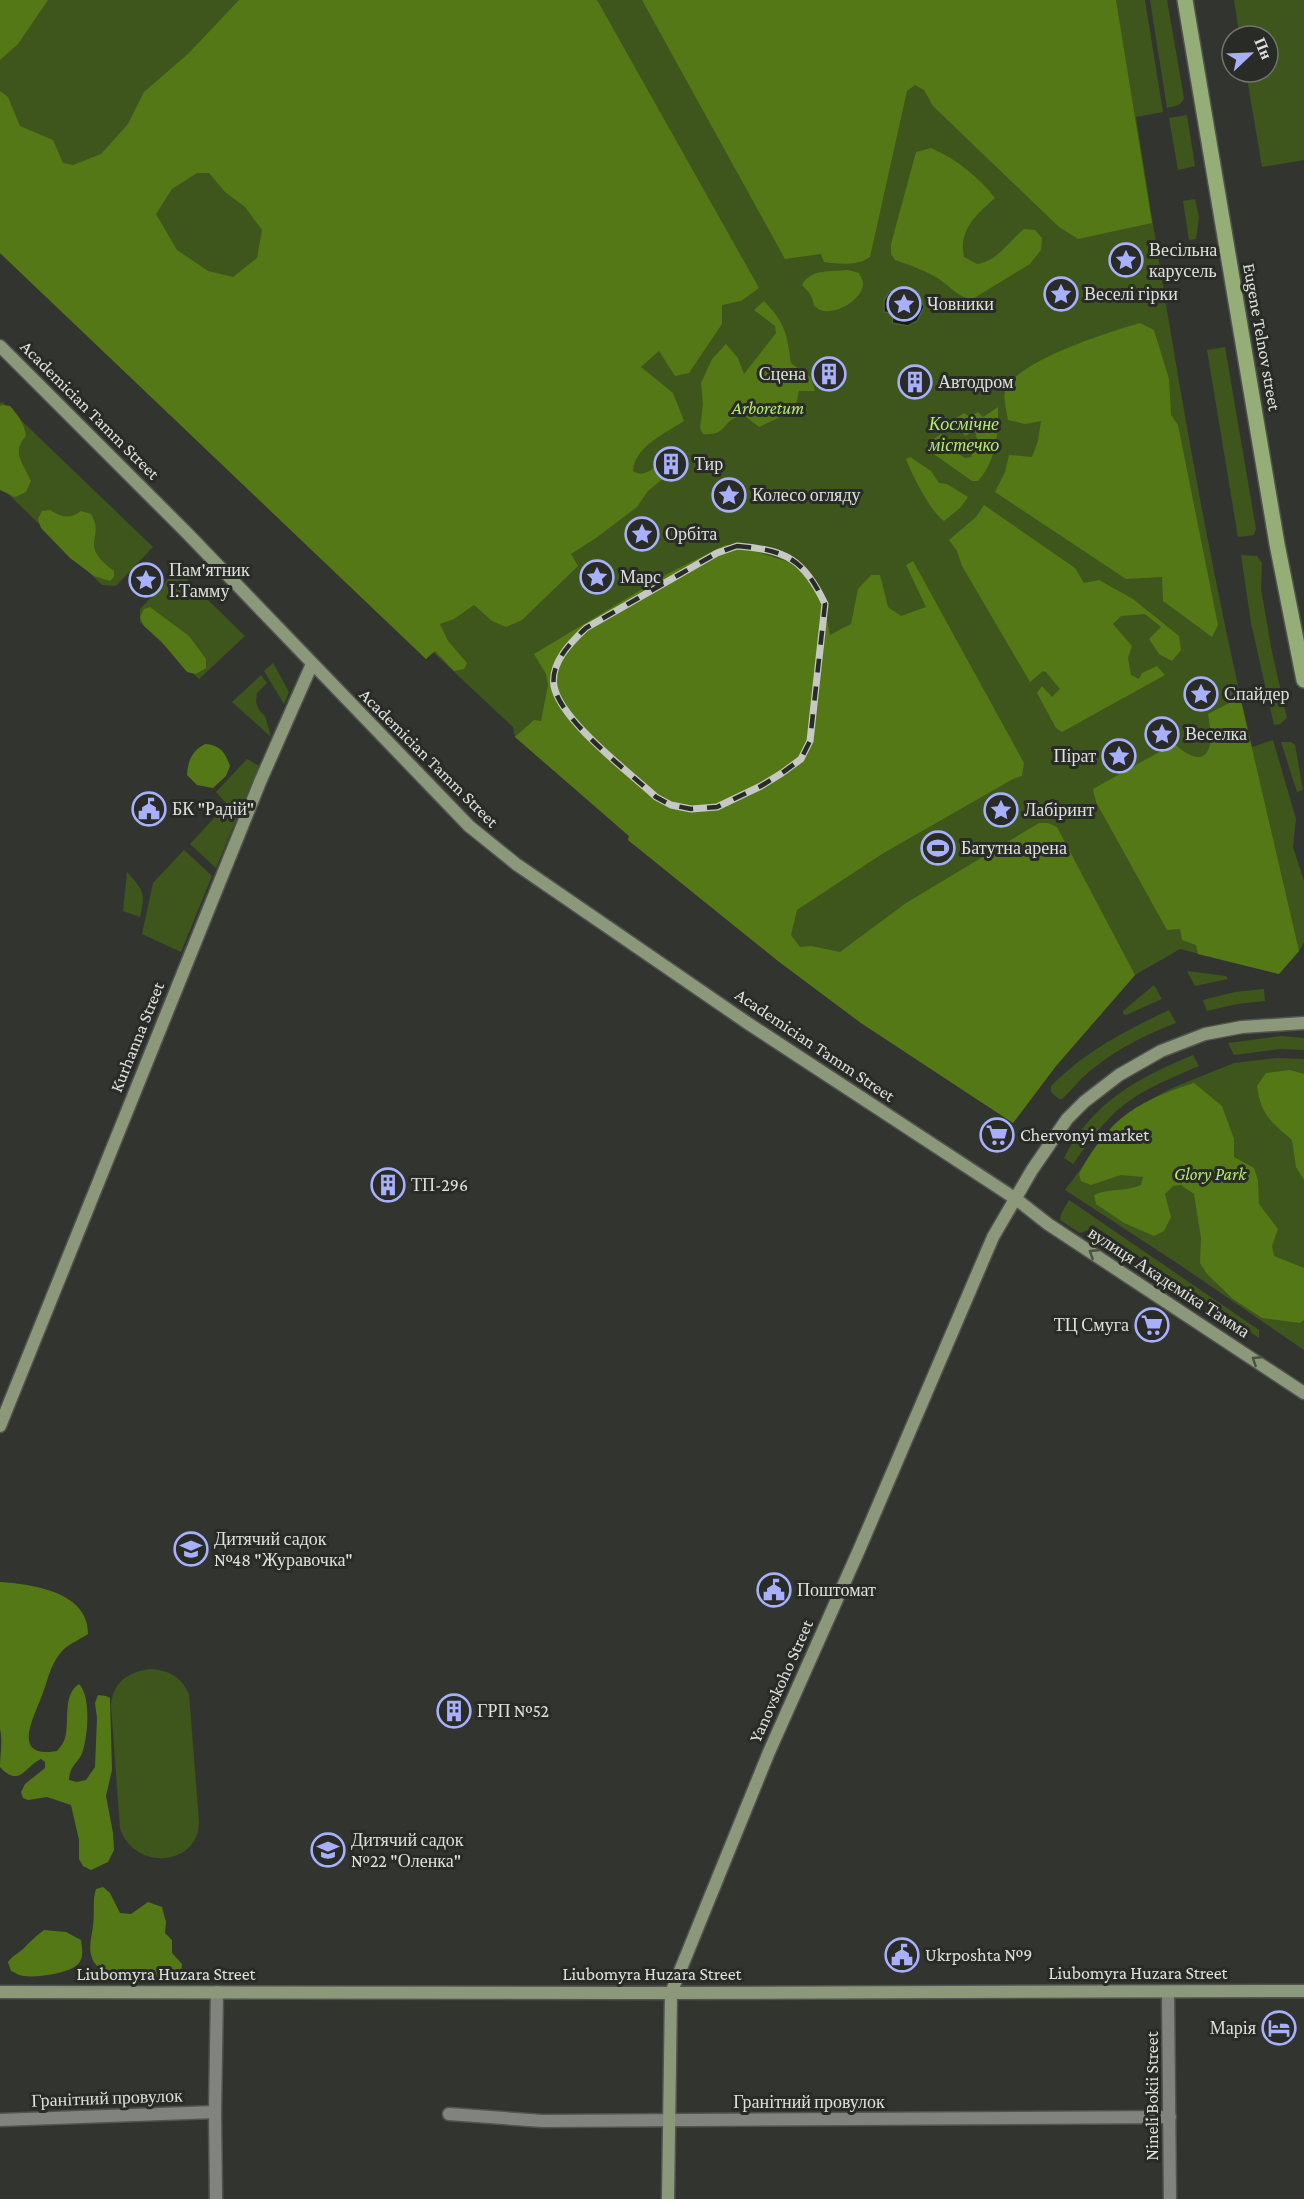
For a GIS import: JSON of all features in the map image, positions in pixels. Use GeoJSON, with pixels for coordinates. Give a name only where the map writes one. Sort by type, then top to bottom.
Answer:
{"type":"FeatureCollection","features":[{"type":"Feature","properties":{"kind":"main road","name":"Eugene Telnov street"},"geometry":{"type":"LineString","coordinates":[[1185,0],[1277,544],[1304,680]]}},
{"type":"Feature","properties":{"kind":"main road","name":"Academician Tamm Street"},"geometry":{"type":"LineString","coordinates":[[0,346],[187,533],[469,826],[516,864],[749,1024],[1016,1199]]}},
{"type":"Feature","properties":{"kind":"main road","name":"Kurhanna Street"},"geometry":{"type":"LineString","coordinates":[[0,1426],[260,782],[312,664]]}},
{"type":"Feature","properties":{"kind":"main road","name":"Yanovskoho Street"},"geometry":{"type":"LineString","coordinates":[[668,2199],[671,1993],[769,1752],[993,1238],[1032,1170],[1067,1119],[1084,1102],[1119,1075],[1161,1051],[1205,1034],[1242,1027],[1304,1023]]}},
{"type":"Feature","properties":{"kind":"main road","name":"вулиця Академіка Тамма"},"geometry":{"type":"LineString","coordinates":[[1016,1199],[1048,1224],[1304,1393]]}},
{"type":"Feature","properties":{"kind":"main road","name":"Liubomyra Huzara Street"},"geometry":{"type":"LineString","coordinates":[[0,1992],[1304,1991]]}},
{"type":"Feature","properties":{"kind":"street"},"geometry":{"type":"LineString","coordinates":[[216,2199],[214,2112],[217,1992]]}},
{"type":"Feature","properties":{"kind":"street","name":"Nineli Bokii Street"},"geometry":{"type":"LineString","coordinates":[[1168,1992],[1170,2199]]}},
{"type":"Feature","properties":{"kind":"street","name":"Гранітний провулок"},"geometry":{"type":"LineString","coordinates":[[0,2120],[214,2112]]}},
{"type":"Feature","properties":{"kind":"street","name":"Гранітний провулок"},"geometry":{"type":"LineString","coordinates":[[449,2114],[542,2121],[1170,2117]]}},
{"type":"Feature","properties":{"kind":"green space","name":"Arboretum"},"geometry":{"type":"Polygon","coordinates":[[[0,0],[1145,0],[1163,112],[1136,117],[1161,275],[1202,512],[1252,747],[1273,740],[1296,819],[1293,847],[1304,881],[1304,942],[1299,951],[1279,974],[1180,949],[1135,975],[1056,1066],[1013,1123],[861,1023],[778,961],[628,840],[629,836],[515,737],[513,727],[433,652],[426,659],[0,253],[0,0]]]}},
{"type":"Feature","properties":{"kind":"green space"},"geometry":{"type":"Polygon","coordinates":[[[0,0],[48,0],[18,44],[0,60],[0,0]]]}},
{"type":"Feature","properties":{"kind":"green space"},"geometry":{"type":"Polygon","coordinates":[[[239,0],[597,0],[759,288],[741,301],[722,305],[722,324],[689,373],[675,376],[659,351],[641,367],[673,393],[684,421],[652,442],[635,462],[633,471],[636,473],[648,472],[657,466],[664,468],[665,477],[648,491],[637,507],[571,554],[578,566],[522,620],[506,627],[492,621],[474,605],[454,619],[440,624],[448,641],[467,663],[464,669],[454,671],[435,651],[426,659],[0,253],[0,91],[8,97],[20,126],[53,140],[63,163],[73,165],[101,154],[128,124],[144,92],[189,53],[239,0]],[[197,173],[172,189],[156,214],[177,250],[208,271],[233,277],[257,258],[262,230],[245,207],[225,192],[209,173],[197,173]]]}},
{"type":"Feature","properties":{"kind":"green space"},"geometry":{"type":"Polygon","coordinates":[[[642,0],[1116,0],[1152,223],[1078,239],[1059,227],[933,106],[924,90],[915,85],[907,91],[870,257],[848,264],[824,262],[821,254],[785,259],[642,0]]]}},
{"type":"Feature","properties":{"kind":"green space"},"geometry":{"type":"Polygon","coordinates":[[[1150,0],[1167,0],[1184,98],[1179,104],[1167,108],[1150,0]]]}},
{"type":"Feature","properties":{"kind":"green space"},"geometry":{"type":"Polygon","coordinates":[[[1234,0],[1304,0],[1304,160],[1262,167],[1248,84],[1280,84],[1280,24],[1238,24],[1234,0]]]}},
{"type":"Feature","properties":{"kind":"green space"},"geometry":{"type":"Polygon","coordinates":[[[1187,115],[1195,166],[1178,170],[1169,118],[1187,115]]]}},
{"type":"Feature","properties":{"kind":"green space"},"geometry":{"type":"Polygon","coordinates":[[[931,148],[966,169],[995,198],[966,231],[964,257],[977,264],[991,259],[1024,229],[1035,230],[1042,238],[1041,250],[1030,264],[971,300],[958,294],[934,276],[895,260],[891,254],[891,244],[916,152],[931,148]]]}},
{"type":"Feature","properties":{"kind":"green space"},"geometry":{"type":"Polygon","coordinates":[[[1195,199],[1199,217],[1196,239],[1189,240],[1183,201],[1195,199]]]}},
{"type":"Feature","properties":{"kind":"green space"},"geometry":{"type":"Polygon","coordinates":[[[848,270],[859,273],[863,281],[862,289],[853,301],[830,311],[823,311],[815,307],[812,298],[802,285],[806,280],[816,273],[848,270]]]}},
{"type":"Feature","properties":{"kind":"green space"},"geometry":{"type":"Polygon","coordinates":[[[764,301],[781,322],[791,363],[811,378],[815,391],[799,391],[795,410],[759,427],[745,416],[740,416],[715,433],[703,434],[700,428],[703,404],[701,383],[712,359],[726,344],[738,358],[744,374],[776,333],[775,326],[754,310],[764,301]]]}},
{"type":"Feature","properties":{"kind":"green space"},"geometry":{"type":"Polygon","coordinates":[[[1140,323],[1154,330],[1169,379],[1171,415],[1178,425],[1218,625],[1212,637],[1163,601],[1162,577],[1126,579],[995,492],[1005,472],[1009,455],[1032,457],[1038,441],[1041,421],[1025,424],[1008,420],[1005,392],[1012,381],[1043,359],[1065,349],[1140,323]]]}},
{"type":"Feature","properties":{"kind":"green space"},"geometry":{"type":"Polygon","coordinates":[[[1225,347],[1256,529],[1254,535],[1238,537],[1207,350],[1225,347]]]}},
{"type":"Feature","properties":{"kind":"green space"},"geometry":{"type":"Polygon","coordinates":[[[2,402],[153,547],[116,586],[102,585],[0,486],[0,403],[2,402]]]}},
{"type":"Feature","properties":{"kind":"green space"},"geometry":{"type":"Polygon","coordinates":[[[0,406],[10,406],[16,413],[26,436],[19,447],[19,453],[31,481],[26,492],[15,497],[0,490],[0,406]]]}},
{"type":"Feature","properties":{"kind":"green space"},"geometry":{"type":"Polygon","coordinates":[[[998,407],[998,427],[993,456],[978,481],[972,481],[928,450],[932,440],[941,434],[951,449],[965,458],[971,457],[977,439],[975,430],[965,436],[955,419],[964,413],[970,417],[978,412],[983,417],[998,407]]]}},
{"type":"Feature","properties":{"kind":"green space"},"geometry":{"type":"Polygon","coordinates":[[[910,457],[931,471],[939,483],[947,484],[968,497],[960,508],[944,521],[928,502],[917,483],[906,459],[910,457]]]}},
{"type":"Feature","properties":{"kind":"green space"},"geometry":{"type":"Polygon","coordinates":[[[984,505],[1075,568],[1084,583],[1099,580],[1133,599],[1179,636],[1181,650],[1172,661],[1159,654],[1149,639],[1161,627],[1145,614],[1121,616],[1113,624],[1132,646],[1128,658],[1131,675],[1139,679],[1142,673],[1157,666],[1165,675],[1062,732],[1056,728],[1037,693],[1042,686],[1052,697],[1060,689],[1043,671],[1030,682],[949,540],[976,517],[984,505]]]}},
{"type":"Feature","properties":{"kind":"green space"},"geometry":{"type":"Polygon","coordinates":[[[50,510],[66,516],[73,516],[81,511],[91,514],[96,530],[94,547],[103,562],[114,571],[114,577],[110,581],[94,576],[70,558],[41,528],[38,519],[42,511],[50,510]]]}},
{"type":"Feature","properties":{"kind":"green space"},"geometry":{"type":"Polygon","coordinates":[[[725,545],[734,545],[789,562],[820,587],[830,635],[851,624],[858,589],[871,575],[880,575],[888,607],[901,616],[926,607],[906,565],[913,561],[1024,763],[1022,776],[882,854],[797,910],[791,935],[800,947],[811,946],[840,952],[906,903],[1039,823],[1048,823],[1057,827],[1135,975],[1056,1066],[1013,1123],[861,1023],[778,961],[628,840],[629,836],[515,737],[534,720],[541,721],[548,685],[546,674],[534,654],[667,574],[725,545]]]}},
{"type":"Feature","properties":{"kind":"green space"},"geometry":{"type":"Polygon","coordinates":[[[1241,555],[1257,556],[1262,563],[1261,589],[1287,718],[1280,724],[1274,725],[1251,623],[1241,555]]]}},
{"type":"Feature","properties":{"kind":"green space"},"geometry":{"type":"Polygon","coordinates":[[[177,570],[245,636],[199,679],[140,622],[140,609],[177,570]]]}},
{"type":"Feature","properties":{"kind":"green space"},"geometry":{"type":"Polygon","coordinates":[[[150,607],[189,636],[206,659],[206,668],[196,674],[187,672],[161,641],[144,626],[140,617],[144,609],[150,607]]]}},
{"type":"Feature","properties":{"kind":"green space"},"geometry":{"type":"Polygon","coordinates":[[[273,663],[289,692],[284,704],[264,671],[273,663]]]}},
{"type":"Feature","properties":{"kind":"green space"},"geometry":{"type":"Polygon","coordinates":[[[261,675],[267,683],[257,693],[256,702],[259,710],[265,716],[271,737],[232,702],[261,675]]]}},
{"type":"Feature","properties":{"kind":"green space"},"geometry":{"type":"Polygon","coordinates":[[[1241,701],[1299,951],[1279,974],[1198,954],[1196,945],[1182,940],[1180,929],[1167,930],[1096,802],[1093,789],[1170,746],[1168,737],[1193,756],[1205,755],[1211,738],[1208,714],[1231,702],[1241,701]]]}},
{"type":"Feature","properties":{"kind":"green space"},"geometry":{"type":"Polygon","coordinates":[[[1281,742],[1291,742],[1295,745],[1303,790],[1297,792],[1281,742]]]}},
{"type":"Feature","properties":{"kind":"green space"},"geometry":{"type":"Polygon","coordinates":[[[205,744],[221,750],[230,766],[226,776],[213,788],[197,785],[187,775],[192,756],[205,744]]]}},
{"type":"Feature","properties":{"kind":"green space"},"geometry":{"type":"Polygon","coordinates":[[[247,759],[259,766],[216,868],[190,844],[227,804],[216,792],[247,759]]]}},
{"type":"Feature","properties":{"kind":"green space"},"geometry":{"type":"Polygon","coordinates":[[[184,850],[212,876],[181,952],[142,934],[153,883],[184,850]]]}},
{"type":"Feature","properties":{"kind":"green space"},"geometry":{"type":"Polygon","coordinates":[[[127,872],[142,892],[140,917],[123,911],[127,872]]]}},
{"type":"Feature","properties":{"kind":"green space"},"geometry":{"type":"Polygon","coordinates":[[[1187,971],[1226,976],[1228,979],[1195,986],[1187,971]]]}},
{"type":"Feature","properties":{"kind":"green space"},"geometry":{"type":"Polygon","coordinates":[[[1154,985],[1162,999],[1126,1015],[1123,1014],[1123,1011],[1154,985]]]}},
{"type":"Feature","properties":{"kind":"green space"},"geometry":{"type":"Polygon","coordinates":[[[1264,989],[1265,1001],[1237,1004],[1207,1011],[1203,1000],[1235,992],[1264,989]]]}},
{"type":"Feature","properties":{"kind":"green space"},"geometry":{"type":"Polygon","coordinates":[[[1169,1010],[1176,1023],[1115,1053],[1092,1069],[1062,1099],[1051,1092],[1051,1086],[1092,1052],[1169,1010]]]}},
{"type":"Feature","properties":{"kind":"green space"},"geometry":{"type":"Polygon","coordinates":[[[1281,1036],[1304,1038],[1304,1050],[1280,1049],[1234,1055],[1228,1043],[1281,1036]]]}},
{"type":"Feature","properties":{"kind":"green space"},"geometry":{"type":"Polygon","coordinates":[[[1193,1055],[1199,1066],[1133,1098],[1103,1124],[1073,1164],[1064,1158],[1075,1138],[1088,1122],[1118,1094],[1154,1073],[1193,1055]]]}},
{"type":"Feature","properties":{"kind":"green space","name":"Glory Park"},"geometry":{"type":"Polygon","coordinates":[[[1277,1058],[1304,1059],[1304,1350],[1065,1190],[1107,1134],[1150,1100],[1172,1088],[1234,1063],[1277,1058]]]}},
{"type":"Feature","properties":{"kind":"green space"},"geometry":{"type":"Polygon","coordinates":[[[1290,1070],[1304,1074],[1304,1180],[1296,1167],[1292,1140],[1264,1111],[1257,1086],[1266,1073],[1290,1070]]]}},
{"type":"Feature","properties":{"kind":"green space"},"geometry":{"type":"Polygon","coordinates":[[[1194,1083],[1222,1106],[1234,1139],[1234,1157],[1254,1168],[1258,1180],[1259,1204],[1278,1229],[1272,1246],[1274,1256],[1304,1268],[1304,1320],[1300,1323],[1262,1318],[1233,1299],[1207,1274],[1200,1263],[1201,1238],[1194,1194],[1181,1185],[1173,1186],[1165,1194],[1171,1217],[1164,1231],[1154,1236],[1124,1223],[1096,1204],[1094,1195],[1141,1185],[1143,1177],[1121,1175],[1091,1185],[1081,1181],[1079,1174],[1090,1155],[1113,1126],[1126,1115],[1155,1098],[1194,1083]]]}},
{"type":"Feature","properties":{"kind":"green space"},"geometry":{"type":"Polygon","coordinates":[[[1069,1200],[1259,1330],[1259,1338],[1093,1225],[1080,1233],[1060,1220],[1069,1200]]]}},
{"type":"Feature","properties":{"kind":"green space"},"geometry":{"type":"Polygon","coordinates":[[[0,1582],[27,1585],[56,1593],[79,1608],[86,1620],[88,1634],[64,1649],[52,1666],[33,1717],[29,1736],[30,1744],[34,1749],[43,1752],[57,1751],[65,1738],[68,1701],[79,1684],[87,1706],[86,1735],[82,1754],[71,1770],[69,1780],[77,1782],[86,1780],[95,1767],[97,1718],[95,1703],[98,1695],[110,1698],[112,1770],[106,1796],[114,1850],[108,1862],[91,1870],[83,1866],[79,1859],[79,1840],[71,1805],[47,1797],[28,1800],[23,1798],[21,1792],[25,1784],[45,1768],[45,1762],[41,1759],[18,1776],[7,1773],[0,1767],[0,1582]]]}},
{"type":"Feature","properties":{"kind":"green space"},"geometry":{"type":"Polygon","coordinates":[[[150,1669],[174,1676],[189,1694],[199,1822],[196,1837],[189,1848],[178,1855],[165,1858],[151,1857],[138,1852],[127,1842],[120,1828],[112,1697],[118,1684],[123,1680],[135,1673],[150,1669]]]}},
{"type":"Feature","properties":{"kind":"green space"},"geometry":{"type":"Polygon","coordinates":[[[103,1887],[110,1893],[120,1913],[131,1914],[148,1902],[162,1907],[166,1922],[165,1933],[172,1940],[172,1953],[182,1964],[181,1975],[160,1978],[132,1977],[118,1975],[97,1966],[92,1958],[90,1946],[96,1889],[103,1887]]]}},
{"type":"Feature","properties":{"kind":"green space"},"geometry":{"type":"Polygon","coordinates":[[[44,1930],[66,1932],[81,1940],[82,1955],[79,1963],[69,1970],[45,1975],[22,1976],[11,1971],[8,1962],[44,1930]]]}},
{"type":"Feature","properties":{"kind":"shaded area","name":"Човники"},"geometry":{"type":"Polygon","coordinates":[[[904,286],[918,292],[924,307],[917,321],[908,326],[892,323],[893,317],[890,313],[884,312],[884,301],[889,292],[904,286]]]}},
{"type":"Feature","properties":{"kind":"railway"},"geometry":{"type":"LineString","coordinates":[[737,546],[768,550],[792,560],[809,577],[825,604],[810,741],[801,759],[782,773],[717,807],[691,809],[671,805],[656,797],[582,730],[559,700],[554,686],[555,669],[568,646],[586,628],[717,553],[737,546]]}},
{"type":"Feature","properties":{"kind":"place","name":"Весільна карусель"},"geometry":{"type":"Point","coordinates":[1126,260]}},
{"type":"Feature","properties":{"kind":"place","name":"Веселі гірки"},"geometry":{"type":"Point","coordinates":[1061,294]}},
{"type":"Feature","properties":{"kind":"place","name":"Човники"},"geometry":{"type":"Point","coordinates":[904,304]}},
{"type":"Feature","properties":{"kind":"place","name":"Сцена"},"geometry":{"type":"Point","coordinates":[829,374]}},
{"type":"Feature","properties":{"kind":"place","name":"Автодром"},"geometry":{"type":"Point","coordinates":[915,382]}},
{"type":"Feature","properties":{"kind":"place","name":"Тир"},"geometry":{"type":"Point","coordinates":[671,464]}},
{"type":"Feature","properties":{"kind":"place","name":"Колесо огляду"},"geometry":{"type":"Point","coordinates":[729,495]}},
{"type":"Feature","properties":{"kind":"place","name":"Орбіта"},"geometry":{"type":"Point","coordinates":[642,534]}},
{"type":"Feature","properties":{"kind":"place","name":"Марс"},"geometry":{"type":"Point","coordinates":[597,577]}},
{"type":"Feature","properties":{"kind":"place","name":"Пам'ятник І.Тамму"},"geometry":{"type":"Point","coordinates":[146,580]}},
{"type":"Feature","properties":{"kind":"place","name":"Спайдер"},"geometry":{"type":"Point","coordinates":[1201,694]}},
{"type":"Feature","properties":{"kind":"place","name":"Веселка"},"geometry":{"type":"Point","coordinates":[1162,734]}},
{"type":"Feature","properties":{"kind":"place","name":"Пірат"},"geometry":{"type":"Point","coordinates":[1119,756]}},
{"type":"Feature","properties":{"kind":"place","name":"БК \"Радій\""},"geometry":{"type":"Point","coordinates":[149,809]}},
{"type":"Feature","properties":{"kind":"place","name":"Лабіринт"},"geometry":{"type":"Point","coordinates":[1001,810]}},
{"type":"Feature","properties":{"kind":"place","name":"Батутна арена"},"geometry":{"type":"Point","coordinates":[938,848]}},
{"type":"Feature","properties":{"kind":"place","name":"Chervonyi market"},"geometry":{"type":"Point","coordinates":[997,1135]}},
{"type":"Feature","properties":{"kind":"place","name":"ТП-296"},"geometry":{"type":"Point","coordinates":[388,1185]}},
{"type":"Feature","properties":{"kind":"place","name":"ТЦ Смуга"},"geometry":{"type":"Point","coordinates":[1152,1325]}},
{"type":"Feature","properties":{"kind":"place","name":"Дитячий садок №48 \"Журавочка\""},"geometry":{"type":"Point","coordinates":[191,1549]}},
{"type":"Feature","properties":{"kind":"place","name":"Поштомат"},"geometry":{"type":"Point","coordinates":[774,1590]}},
{"type":"Feature","properties":{"kind":"place","name":"ГРП №52"},"geometry":{"type":"Point","coordinates":[454,1711]}},
{"type":"Feature","properties":{"kind":"place","name":"Дитячий садок №22 \"Оленка\""},"geometry":{"type":"Point","coordinates":[328,1850]}},
{"type":"Feature","properties":{"kind":"place","name":"Ukrposhta №9"},"geometry":{"type":"Point","coordinates":[902,1955]}},
{"type":"Feature","properties":{"kind":"place","name":"Марія"},"geometry":{"type":"Point","coordinates":[1279,2028]}},
{"type":"Feature","properties":{"kind":"park label","name":"Космічне містечко"},"geometry":{"type":"Point","coordinates":[964,434]}}]}
